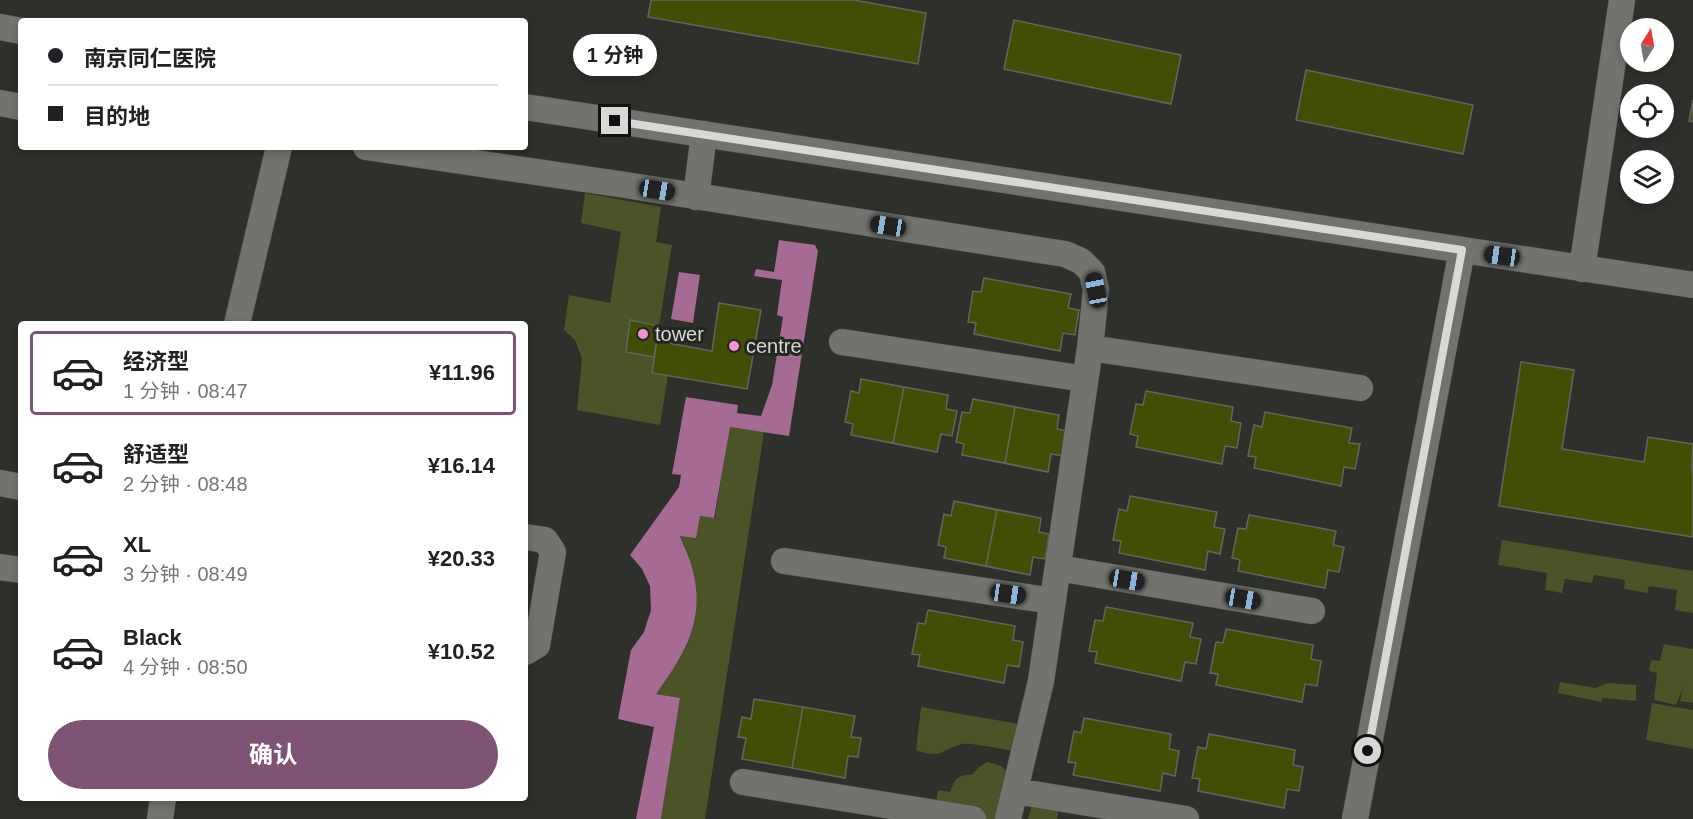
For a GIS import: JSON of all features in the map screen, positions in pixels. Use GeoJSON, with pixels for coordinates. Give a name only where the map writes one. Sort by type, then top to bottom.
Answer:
{"type":"FeatureCollection","features":[{"type":"Feature","properties":{"kind":"street"},"geometry":{"type":"LineString","coordinates":[[1582,269],[1622,0]]}},
{"type":"Feature","properties":{"kind":"street"},"geometry":{"type":"LineString","coordinates":[[0,27],[18,30]]}},
{"type":"Feature","properties":{"kind":"street"},"geometry":{"type":"LineString","coordinates":[[0,103],[18,106]]}},
{"type":"Feature","properties":{"kind":"street"},"geometry":{"type":"LineString","coordinates":[[528,107],[1693,285]]}},
{"type":"Feature","properties":{"kind":"street"},"geometry":{"type":"LineString","coordinates":[[696,197],[704,135]]}},
{"type":"Feature","properties":{"kind":"street"},"geometry":{"type":"LineString","coordinates":[[238,321],[278,150]]}},
{"type":"Feature","properties":{"kind":"street"},"geometry":{"type":"LineString","coordinates":[[386,150],[1065,254],[1081,261],[1092,272],[1096,290],[1090,348],[1041,681],[1008,819]]}},
{"type":"Feature","properties":{"kind":"street"},"geometry":{"type":"LineString","coordinates":[[1355,819],[1462,250]]}},
{"type":"Feature","properties":{"kind":"street"},"geometry":{"type":"LineString","coordinates":[[842,342],[1085,379]]}},
{"type":"Feature","properties":{"kind":"street"},"geometry":{"type":"LineString","coordinates":[[1090,348],[1360,388]]}},
{"type":"Feature","properties":{"kind":"street"},"geometry":{"type":"LineString","coordinates":[[0,483],[18,486]]}},
{"type":"Feature","properties":{"kind":"street"},"geometry":{"type":"LineString","coordinates":[[528,537],[545,540],[553,552],[537,645],[528,650]]}},
{"type":"Feature","properties":{"kind":"street"},"geometry":{"type":"LineString","coordinates":[[784,561],[1053,601]]}},
{"type":"Feature","properties":{"kind":"street"},"geometry":{"type":"LineString","coordinates":[[0,567],[18,570]]}},
{"type":"Feature","properties":{"kind":"street"},"geometry":{"type":"LineString","coordinates":[[1058,568],[1312,611]]}},
{"type":"Feature","properties":{"kind":"street"},"geometry":{"type":"LineString","coordinates":[[743,782],[973,819]]}},
{"type":"Feature","properties":{"kind":"street"},"geometry":{"type":"LineString","coordinates":[[1015,791],[1186,819]]}},
{"type":"Feature","properties":{"kind":"street"},"geometry":{"type":"LineString","coordinates":[[160,819],[163,801]]}},
{"type":"Feature","properties":{"kind":"green space"},"geometry":{"type":"Polygon","coordinates":[[[585,193],[661,207],[656,242],[672,245],[659,326],[630,320],[626,352],[654,357],[652,373],[668,376],[660,425],[577,410],[582,359],[575,340],[564,330],[569,295],[610,303],[621,232],[581,223],[585,193]]]}},
{"type":"Feature","properties":{"kind":"green space"},"geometry":{"type":"Polygon","coordinates":[[[729,427],[764,432],[705,819],[661,819],[680,698],[656,694],[682,654],[695,619],[694,581],[680,535],[700,516],[715,518],[729,427]]]}},
{"type":"Feature","properties":{"kind":"green space"},"geometry":{"type":"Polygon","coordinates":[[[1502,540],[1693,571],[1693,613],[1675,610],[1677,590],[1649,586],[1647,593],[1624,589],[1625,580],[1594,575],[1592,583],[1565,579],[1562,593],[1545,590],[1547,573],[1498,565],[1502,540]]]}},
{"type":"Feature","properties":{"kind":"green space"},"geometry":{"type":"Polygon","coordinates":[[[1664,644],[1693,649],[1693,703],[1680,701],[1684,686],[1676,705],[1654,700],[1657,673],[1649,671],[1651,660],[1660,661],[1664,644]]]}},
{"type":"Feature","properties":{"kind":"green space"},"geometry":{"type":"Polygon","coordinates":[[[1560,682],[1595,688],[1608,683],[1636,685],[1636,701],[1603,698],[1601,702],[1558,693],[1560,682]]]}},
{"type":"Feature","properties":{"kind":"green space"},"geometry":{"type":"Polygon","coordinates":[[[1652,703],[1693,710],[1693,749],[1646,740],[1652,703]]]}},
{"type":"Feature","properties":{"kind":"green space"},"geometry":{"type":"Polygon","coordinates":[[[921,707],[1031,726],[1024,753],[967,744],[936,754],[916,750],[921,707]]]}},
{"type":"Feature","properties":{"kind":"green space"},"geometry":{"type":"Polygon","coordinates":[[[987,762],[1001,766],[1008,776],[1010,790],[1008,819],[973,819],[934,813],[938,790],[950,792],[957,778],[972,775],[987,762]]]}},
{"type":"Feature","properties":{"kind":"green space"},"geometry":{"type":"Polygon","coordinates":[[[1035,794],[1061,798],[1057,819],[1028,819],[1035,794]]]}},
{"type":"Feature","properties":{"kind":"shaded area"},"geometry":{"type":"Polygon","coordinates":[[[779,240],[815,245],[818,251],[789,436],[730,427],[714,518],[700,516],[696,538],[680,536],[695,581],[697,599],[695,616],[685,648],[656,694],[680,698],[661,819],[636,819],[654,727],[618,719],[631,650],[644,632],[651,610],[650,586],[642,569],[630,555],[679,487],[681,475],[672,474],[686,397],[738,405],[737,413],[761,416],[772,385],[783,317],[777,315],[782,280],[754,276],[756,269],[774,272],[779,240]]]}},
{"type":"Feature","properties":{"kind":"shaded area"},"geometry":{"type":"Polygon","coordinates":[[[679,272],[700,275],[693,323],[671,319],[679,272]]]}},
{"type":"Feature","properties":{"kind":"building"},"geometry":{"type":"Polygon","coordinates":[[[651,0],[854,0],[926,13],[918,64],[648,17],[651,0]]]}},
{"type":"Feature","properties":{"kind":"building"},"geometry":{"type":"Polygon","coordinates":[[[1014,20],[1181,55],[1171,104],[1004,69],[1014,20]]]}},
{"type":"Feature","properties":{"kind":"building"},"geometry":{"type":"Polygon","coordinates":[[[1306,70],[1473,105],[1463,154],[1296,120],[1306,70]]]}},
{"type":"Feature","properties":{"kind":"building"},"geometry":{"type":"Polygon","coordinates":[[[1693,100],[1693,122],[1689,121],[1693,100]]]}},
{"type":"Feature","properties":{"kind":"building"},"geometry":{"type":"Polygon","coordinates":[[[984,278],[1071,294],[1068,308],[1079,310],[1075,335],[1063,333],[1060,351],[974,334],[976,323],[968,322],[973,291],[981,292],[984,278]]]}},
{"type":"Feature","properties":{"kind":"building","name":"centre"},"geometry":{"type":"Polygon","coordinates":[[[719,303],[761,310],[747,389],[652,373],[657,341],[712,351],[719,303]]]}},
{"type":"Feature","properties":{"kind":"building","name":"tower"},"geometry":{"type":"Polygon","coordinates":[[[630,320],[659,326],[654,357],[626,352],[630,320]]]}},
{"type":"Feature","properties":{"kind":"building"},"geometry":{"type":"Polygon","coordinates":[[[1521,362],[1574,370],[1562,449],[1644,462],[1648,437],[1693,444],[1693,537],[1499,506],[1521,362]]]}},
{"type":"Feature","properties":{"kind":"building"},"geometry":{"type":"Polygon","coordinates":[[[861,379],[904,387],[893,443],[851,435],[853,424],[845,422],[851,391],[859,393],[861,379]]]}},
{"type":"Feature","properties":{"kind":"building"},"geometry":{"type":"Polygon","coordinates":[[[861,379],[948,395],[946,409],[957,411],[952,436],[941,434],[937,452],[851,435],[853,424],[845,422],[851,391],[859,393],[861,379]]]}},
{"type":"Feature","properties":{"kind":"building"},"geometry":{"type":"Polygon","coordinates":[[[904,387],[948,395],[946,409],[957,411],[952,436],[941,434],[937,452],[893,443],[904,387]]]}},
{"type":"Feature","properties":{"kind":"building"},"geometry":{"type":"Polygon","coordinates":[[[1146,391],[1233,407],[1231,421],[1241,423],[1237,448],[1225,446],[1222,464],[1136,447],[1138,436],[1130,434],[1136,404],[1143,405],[1146,391]]]}},
{"type":"Feature","properties":{"kind":"building"},"geometry":{"type":"Polygon","coordinates":[[[973,399],[1015,407],[1005,463],[962,455],[964,444],[956,442],[962,412],[970,413],[973,399]]]}},
{"type":"Feature","properties":{"kind":"building"},"geometry":{"type":"Polygon","coordinates":[[[973,399],[1059,415],[1057,429],[1067,431],[1063,456],[1051,454],[1048,472],[962,455],[964,444],[956,442],[962,412],[970,413],[973,399]]]}},
{"type":"Feature","properties":{"kind":"building"},"geometry":{"type":"Polygon","coordinates":[[[1015,407],[1059,415],[1057,429],[1067,431],[1063,456],[1051,454],[1048,472],[1005,463],[1015,407]]]}},
{"type":"Feature","properties":{"kind":"building"},"geometry":{"type":"Polygon","coordinates":[[[1265,412],[1352,428],[1349,443],[1360,444],[1355,469],[1344,467],[1341,486],[1254,468],[1256,457],[1248,456],[1254,425],[1262,427],[1265,412]]]}},
{"type":"Feature","properties":{"kind":"building"},"geometry":{"type":"Polygon","coordinates":[[[1130,496],[1217,512],[1214,527],[1225,529],[1220,554],[1208,551],[1205,570],[1119,553],[1121,541],[1113,540],[1119,509],[1127,511],[1130,496]]]}},
{"type":"Feature","properties":{"kind":"building"},"geometry":{"type":"Polygon","coordinates":[[[954,501],[997,510],[986,566],[944,558],[946,547],[938,545],[944,514],[951,516],[954,501]]]}},
{"type":"Feature","properties":{"kind":"building"},"geometry":{"type":"Polygon","coordinates":[[[954,501],[1041,518],[1039,532],[1049,534],[1045,559],[1033,557],[1030,575],[944,558],[946,547],[938,545],[944,514],[951,516],[954,501]]]}},
{"type":"Feature","properties":{"kind":"building"},"geometry":{"type":"Polygon","coordinates":[[[997,510],[1041,518],[1039,532],[1049,534],[1045,559],[1033,557],[1030,575],[986,566],[997,510]]]}},
{"type":"Feature","properties":{"kind":"building"},"geometry":{"type":"Polygon","coordinates":[[[1249,515],[1336,531],[1333,545],[1344,547],[1339,572],[1328,570],[1325,588],[1238,571],[1240,560],[1232,558],[1238,528],[1246,529],[1249,515]]]}},
{"type":"Feature","properties":{"kind":"building"},"geometry":{"type":"Polygon","coordinates":[[[1106,607],[1193,623],[1190,637],[1201,639],[1196,664],[1185,662],[1181,681],[1095,663],[1097,652],[1089,651],[1095,620],[1103,621],[1106,607]]]}},
{"type":"Feature","properties":{"kind":"building"},"geometry":{"type":"Polygon","coordinates":[[[928,610],[1015,626],[1013,640],[1023,642],[1019,667],[1007,665],[1004,683],[918,666],[920,655],[912,654],[918,623],[925,624],[928,610]]]}},
{"type":"Feature","properties":{"kind":"building"},"geometry":{"type":"Polygon","coordinates":[[[1226,629],[1313,645],[1311,659],[1321,661],[1317,686],[1305,684],[1302,702],[1216,685],[1218,674],[1210,673],[1216,642],[1223,643],[1226,629]]]}},
{"type":"Feature","properties":{"kind":"building"},"geometry":{"type":"Polygon","coordinates":[[[754,699],[803,707],[792,768],[742,759],[746,738],[738,737],[742,717],[751,719],[754,699]]]}},
{"type":"Feature","properties":{"kind":"building"},"geometry":{"type":"Polygon","coordinates":[[[754,699],[803,707],[792,768],[742,759],[746,738],[738,737],[742,717],[751,719],[754,699]]]}},
{"type":"Feature","properties":{"kind":"building"},"geometry":{"type":"Polygon","coordinates":[[[803,707],[855,716],[851,737],[861,738],[858,757],[848,756],[845,778],[792,768],[803,707]]]}},
{"type":"Feature","properties":{"kind":"building"},"geometry":{"type":"Polygon","coordinates":[[[803,707],[855,716],[851,737],[861,738],[858,757],[848,756],[845,778],[792,768],[803,707]]]}},
{"type":"Feature","properties":{"kind":"building"},"geometry":{"type":"Polygon","coordinates":[[[1084,718],[1171,734],[1169,749],[1179,751],[1175,776],[1163,773],[1160,791],[1073,775],[1076,763],[1068,762],[1074,731],[1081,733],[1084,718]]]}},
{"type":"Feature","properties":{"kind":"building"},"geometry":{"type":"Polygon","coordinates":[[[1209,734],[1295,750],[1293,765],[1303,767],[1299,791],[1287,789],[1284,808],[1198,791],[1200,779],[1192,778],[1198,747],[1206,749],[1209,734]]]}},
{"type":"Feature","properties":{"kind":"place","name":"tower"},"geometry":{"type":"Point","coordinates":[643,334]}},
{"type":"Feature","properties":{"kind":"place","name":"centre"},"geometry":{"type":"Point","coordinates":[734,346]}},
{"type":"Feature","properties":{"kind":"route"},"geometry":{"type":"LineString","coordinates":[[615,121],[1462,250],[1368,751]]}}]}
